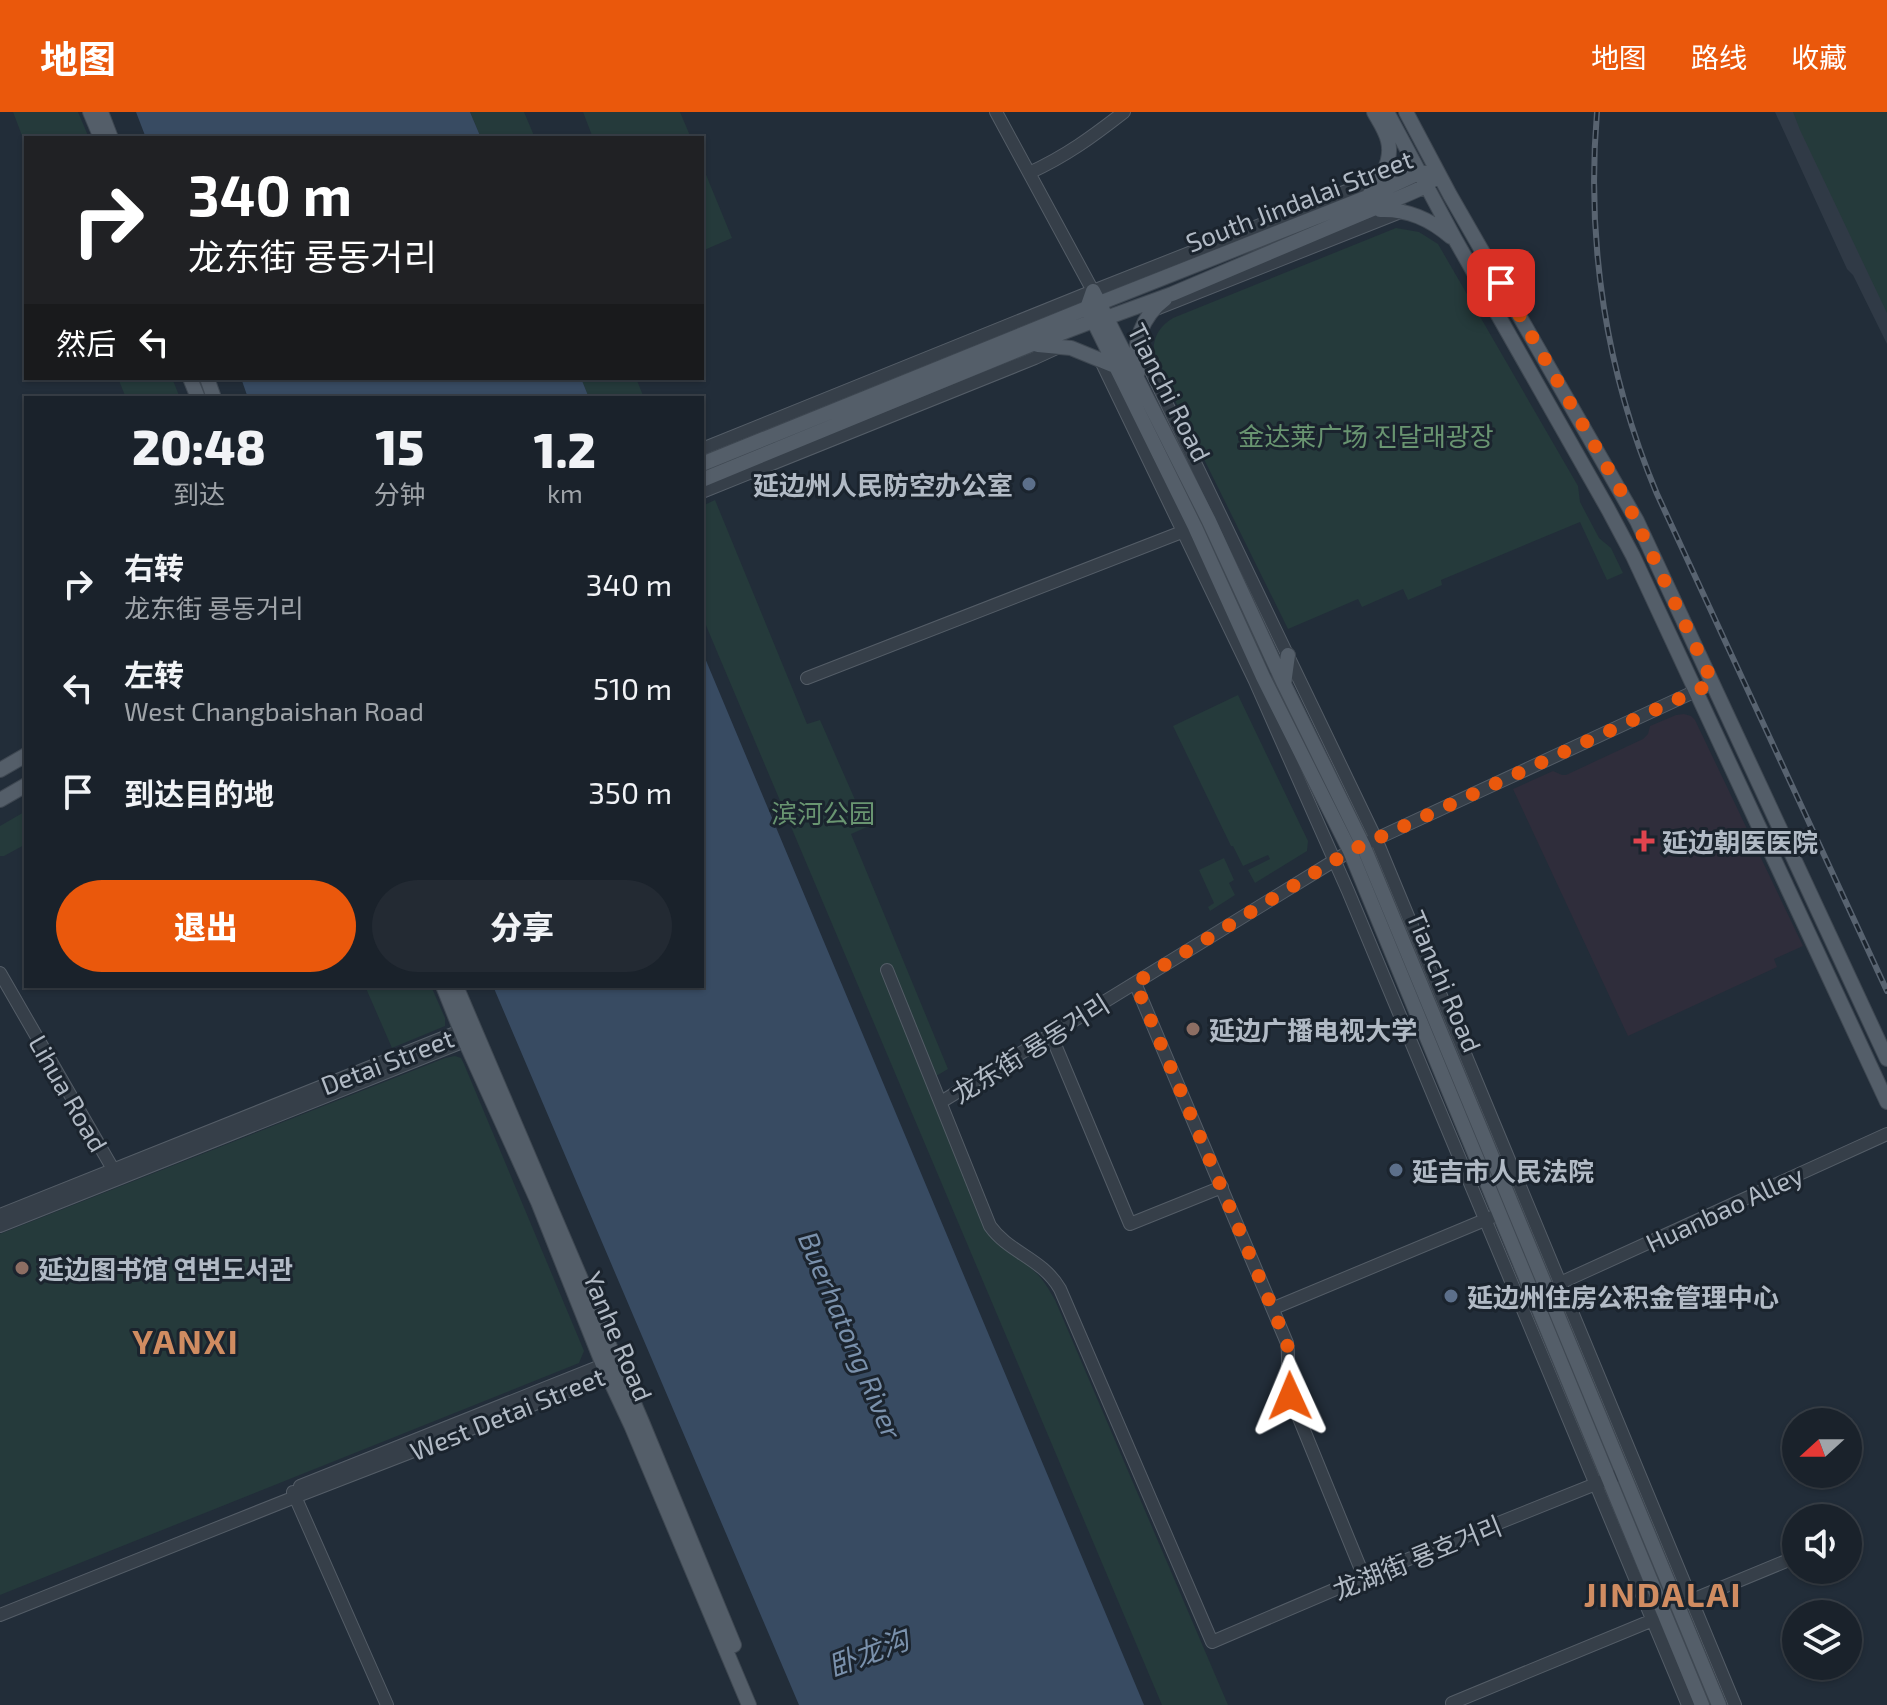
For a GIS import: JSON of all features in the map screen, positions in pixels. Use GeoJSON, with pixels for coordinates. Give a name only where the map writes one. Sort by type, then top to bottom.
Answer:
{"type":"FeatureCollection","features":[{"type":"Feature","properties":{"kind":"main road"},"geometry":{"type":"LineString","coordinates":[[90,112],[100,136]]}},
{"type":"Feature","properties":{"kind":"main road"},"geometry":{"type":"LineString","coordinates":[[101,112],[110,136]]}},
{"type":"Feature","properties":{"kind":"main road"},"geometry":{"type":"LineString","coordinates":[[1374,112],[1388,140],[1389,152],[1368,204],[1429,220],[1456,241]]}},
{"type":"Feature","properties":{"kind":"main road"},"geometry":{"type":"LineString","coordinates":[[1387,112],[1633,556],[1887,1102]]}},
{"type":"Feature","properties":{"kind":"main road"},"geometry":{"type":"LineString","coordinates":[[1406,112],[1626,500],[1887,1059]]}},
{"type":"Feature","properties":{"kind":"main road","name":"South Jindalai Street"},"geometry":{"type":"LineString","coordinates":[[704,479],[1030,345],[1096,308],[1172,294],[1438,173]]}},
{"type":"Feature","properties":{"kind":"main road","name":"South Jindalai Street"},"geometry":{"type":"LineString","coordinates":[[704,463],[1368,204]]}},
{"type":"Feature","properties":{"kind":"main road"},"geometry":{"type":"LineString","coordinates":[[1456,241],[1472,233]]}},
{"type":"Feature","properties":{"kind":"main road"},"geometry":{"type":"LineString","coordinates":[[1141,389],[1136,366],[1140,331],[1155,307],[1172,294]]}},
{"type":"Feature","properties":{"kind":"main road","name":"Tianchi Road"},"geometry":{"type":"LineString","coordinates":[[1096,308],[1115,366],[1195,526],[1263,677],[1363,845],[1493,1217],[1609,1479],[1719,1705]]}},
{"type":"Feature","properties":{"kind":"main road","name":"Tianchi Road"},"geometry":{"type":"LineString","coordinates":[[1096,308],[1141,389],[1195,526],[1284,684],[1363,845],[1609,1479],[1702,1705]]}},
{"type":"Feature","properties":{"kind":"main road"},"geometry":{"type":"LineString","coordinates":[[1030,345],[1071,348],[1115,366]]}},
{"type":"Feature","properties":{"kind":"main road"},"geometry":{"type":"LineString","coordinates":[[1284,684],[1288,655]]}},
{"type":"Feature","properties":{"kind":"main road"},"geometry":{"type":"LineString","coordinates":[[0,770],[24,756]]}},
{"type":"Feature","properties":{"kind":"main road"},"geometry":{"type":"LineString","coordinates":[[0,800],[24,786]]}},
{"type":"Feature","properties":{"kind":"main road","name":"Yanhe Road"},"geometry":{"type":"LineString","coordinates":[[444,988],[468,1035],[609,1369],[759,1705]]}},
{"type":"Feature","properties":{"kind":"main road","name":"Yanhe Road"},"geometry":{"type":"LineString","coordinates":[[456,988],[468,1035]]}},
{"type":"Feature","properties":{"kind":"main road","name":"Yanhe Road"},"geometry":{"type":"LineString","coordinates":[[609,1369],[749,1705]]}},
{"type":"Feature","properties":{"kind":"street","name":"Tianchi Road"},"geometry":{"type":"LineString","coordinates":[[996,112],[1096,308]]}},
{"type":"Feature","properties":{"kind":"street"},"geometry":{"type":"LineString","coordinates":[[1029,173],[1076,149],[1124,112]]}},
{"type":"Feature","properties":{"kind":"street"},"geometry":{"type":"LineString","coordinates":[[1414,112],[1414,128]]}},
{"type":"Feature","properties":{"kind":"street","name":"South Jindalai Street"},"geometry":{"type":"LineString","coordinates":[[704,448],[1096,308],[1382,174]]}},
{"type":"Feature","properties":{"kind":"street","name":"South Jindalai Street"},"geometry":{"type":"LineString","coordinates":[[1153,311],[1403,211]]}},
{"type":"Feature","properties":{"kind":"street","name":"Tianchi Road"},"geometry":{"type":"LineString","coordinates":[[1137,342],[1288,655],[1363,845],[1560,1283],[1735,1705]]}},
{"type":"Feature","properties":{"kind":"street"},"geometry":{"type":"LineString","coordinates":[[704,491],[1060,346]]}},
{"type":"Feature","properties":{"kind":"street","name":"Tianchi Road"},"geometry":{"type":"LineString","coordinates":[[1100,359],[1195,526],[1255,681],[1493,1217]]}},
{"type":"Feature","properties":{"kind":"street"},"geometry":{"type":"LineString","coordinates":[[807,678],[1195,526]]}},
{"type":"Feature","properties":{"kind":"street","name":"龙东街 룡동거리"},"geometry":{"type":"LineString","coordinates":[[941,1102],[1333,861],[1713,683]]}},
{"type":"Feature","properties":{"kind":"street"},"geometry":{"type":"LineString","coordinates":[[887,970],[941,1102]]}},
{"type":"Feature","properties":{"kind":"street","name":"Lihua Road"},"geometry":{"type":"LineString","coordinates":[[0,973],[116,1175]]}},
{"type":"Feature","properties":{"kind":"street"},"geometry":{"type":"LineString","coordinates":[[1135,983],[1274,1308],[1287,1343],[1290,1396],[1364,1577]]}},
{"type":"Feature","properties":{"kind":"street","name":"Detai Street"},"geometry":{"type":"LineString","coordinates":[[0,1226],[116,1175],[468,1035]]}},
{"type":"Feature","properties":{"kind":"street"},"geometry":{"type":"LineString","coordinates":[[1051,1035],[1130,1224],[1222,1187]]}},
{"type":"Feature","properties":{"kind":"street","name":"龙湖街 룡호거리"},"geometry":{"type":"LineString","coordinates":[[941,1102],[990,1226],[1005,1241],[1046,1269],[1060,1289],[1212,1642],[1609,1479]]}},
{"type":"Feature","properties":{"kind":"street","name":"Huanbao Alley"},"geometry":{"type":"LineString","coordinates":[[1560,1283],[1887,1134]]}},
{"type":"Feature","properties":{"kind":"street","name":"Detai Street"},"geometry":{"type":"LineString","coordinates":[[0,1215],[116,1175]]}},
{"type":"Feature","properties":{"kind":"street"},"geometry":{"type":"LineString","coordinates":[[1274,1308],[1493,1217]]}},
{"type":"Feature","properties":{"kind":"street","name":"West Detai Street"},"geometry":{"type":"LineString","coordinates":[[0,1606],[609,1369]]}},
{"type":"Feature","properties":{"kind":"street","name":"Tianchi Road"},"geometry":{"type":"LineString","coordinates":[[1609,1479],[1653,1620],[1688,1705]]}},
{"type":"Feature","properties":{"kind":"street"},"geometry":{"type":"LineString","coordinates":[[294,1493],[387,1705]]}},
{"type":"Feature","properties":{"kind":"street","name":"West Detai Street"},"geometry":{"type":"LineString","coordinates":[[0,1615],[294,1493]]}},
{"type":"Feature","properties":{"kind":"street"},"geometry":{"type":"LineString","coordinates":[[1692,1600],[1782,1563]]}},
{"type":"Feature","properties":{"kind":"street"},"geometry":{"type":"LineString","coordinates":[[1452,1703],[1653,1620]]}},
{"type":"Feature","properties":{"kind":"shaded area"},"geometry":{"type":"Polygon","coordinates":[[[1775,112],[1887,112],[1887,344],[1853,275],[1847,269],[1775,112]]]}},
{"type":"Feature","properties":{"kind":"shaded area","name":"延边朝医医院"},"geometry":{"type":"Polygon","coordinates":[[[1684,714],[1695,720],[1803,946],[1774,959],[1777,967],[1628,1036],[1513,789],[1553,771],[1566,775],[1643,739],[1650,726],[1684,714]]]}},
{"type":"Feature","properties":{"kind":"green space"},"geometry":{"type":"Polygon","coordinates":[[[13,112],[78,112],[88,136],[24,136],[24,141],[13,112]]]}},
{"type":"Feature","properties":{"kind":"green space"},"geometry":{"type":"Polygon","coordinates":[[[470,112],[524,112],[534,136],[480,136],[470,112]]]}},
{"type":"Feature","properties":{"kind":"green space"},"geometry":{"type":"Polygon","coordinates":[[[583,112],[680,112],[690,136],[592,136],[583,112]]]}},
{"type":"Feature","properties":{"kind":"green space"},"geometry":{"type":"Polygon","coordinates":[[[1793,112],[1887,112],[1887,313],[1800,130],[1793,112]]]}},
{"type":"Feature","properties":{"kind":"green space"},"geometry":{"type":"Polygon","coordinates":[[[704,170],[732,238],[704,250],[704,170]]]}},
{"type":"Feature","properties":{"kind":"green space","name":"金达莱广场 진달래광장"},"geometry":{"type":"Polygon","coordinates":[[[1396,228],[1419,232],[1438,244],[1578,486],[1580,502],[1599,538],[1611,548],[1623,573],[1607,580],[1580,522],[1441,580],[1442,585],[1408,600],[1403,589],[1362,607],[1358,599],[1288,629],[1156,362],[1154,343],[1162,327],[1173,318],[1396,228]]]}},
{"type":"Feature","properties":{"kind":"green space"},"geometry":{"type":"Polygon","coordinates":[[[119,380],[173,380],[179,396],[125,396],[119,380]]]}},
{"type":"Feature","properties":{"kind":"green space"},"geometry":{"type":"Polygon","coordinates":[[[582,380],[637,380],[643,396],[588,396],[582,380]]]}},
{"type":"Feature","properties":{"kind":"green space","name":"滨河公园"},"geometry":{"type":"Polygon","coordinates":[[[715,500],[807,724],[820,720],[867,827],[851,834],[948,1069],[926,1082],[997,1242],[1038,1275],[1055,1300],[1228,1705],[1162,1705],[704,621],[704,505],[715,500]]]}},
{"type":"Feature","properties":{"kind":"green space"},"geometry":{"type":"Polygon","coordinates":[[[1238,695],[1308,841],[1307,851],[1255,883],[1248,870],[1270,859],[1268,855],[1243,866],[1173,726],[1238,695]]]}},
{"type":"Feature","properties":{"kind":"green space"},"geometry":{"type":"Polygon","coordinates":[[[24,812],[24,845],[0,856],[0,826],[24,812]]]}},
{"type":"Feature","properties":{"kind":"green space"},"geometry":{"type":"Polygon","coordinates":[[[1224,858],[1234,880],[1229,883],[1235,895],[1210,911],[1208,907],[1214,903],[1199,870],[1224,858]]]}},
{"type":"Feature","properties":{"kind":"green space"},"geometry":{"type":"Polygon","coordinates":[[[366,988],[432,988],[445,1018],[445,1026],[392,1048],[366,988]]]}},
{"type":"Feature","properties":{"kind":"green space"},"geometry":{"type":"Polygon","coordinates":[[[455,1056],[461,1058],[464,1064],[584,1351],[579,1363],[0,1595],[0,1234],[455,1056]]]}},
{"type":"Feature","properties":{"kind":"water"},"geometry":{"type":"Polygon","coordinates":[[[136,112],[470,112],[480,136],[145,136],[136,112]]]}},
{"type":"Feature","properties":{"kind":"water"},"geometry":{"type":"Polygon","coordinates":[[[242,380],[582,380],[588,396],[247,396],[242,380]]]}},
{"type":"Feature","properties":{"kind":"water"},"geometry":{"type":"Polygon","coordinates":[[[704,656],[1144,1705],[799,1705],[494,988],[704,988],[704,656]]]}},
{"type":"Feature","properties":{"kind":"railway"},"geometry":{"type":"LineString","coordinates":[[1597,112],[1594,161],[1598,258],[1613,354],[1639,448],[1657,494],[1887,991]]}},
{"type":"Feature","properties":{"kind":"place","name":"延边州人民防空办公室"},"geometry":{"type":"Point","coordinates":[1029,484]}},
{"type":"Feature","properties":{"kind":"place","name":"延边朝医医院"},"geometry":{"type":"Point","coordinates":[1644,841]}},
{"type":"Feature","properties":{"kind":"place","name":"延边广播电视大学"},"geometry":{"type":"Point","coordinates":[1193,1029]}},
{"type":"Feature","properties":{"kind":"place","name":"延吉市人民法院"},"geometry":{"type":"Point","coordinates":[1396,1170]}},
{"type":"Feature","properties":{"kind":"place","name":"延边图书馆 연변도서관"},"geometry":{"type":"Point","coordinates":[22,1268]}},
{"type":"Feature","properties":{"kind":"place","name":"延边州住房公积金管理中心"},"geometry":{"type":"Point","coordinates":[1451,1296]}},
{"type":"Feature","properties":{"kind":"district","name":"YANXI"},"geometry":{"type":"Point","coordinates":[186,1340]}},
{"type":"Feature","properties":{"kind":"district","name":"JINDALAI"},"geometry":{"type":"Point","coordinates":[1663,1593]}},
{"type":"Feature","properties":{"kind":"route"},"geometry":{"type":"LineString","coordinates":[[1290,1396],[1287,1343],[1274,1308],[1135,983],[1350,851],[1713,683],[1626,500],[1501,283]]}},
{"type":"Feature","properties":{"kind":"water label","name":"Buerhatong River"},"geometry":{"type":"Point","coordinates":[851,1335]}},
{"type":"Feature","properties":{"kind":"water label","name":"卧龙沟"},"geometry":{"type":"Point","coordinates":[868,1652]}}]}
